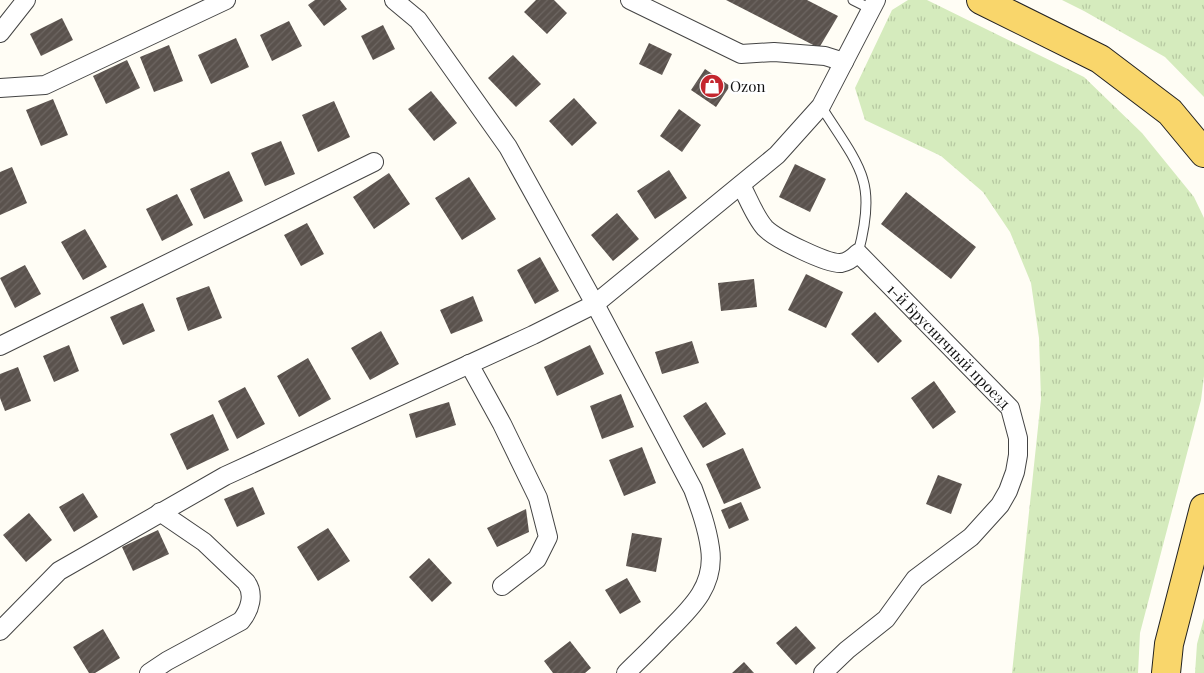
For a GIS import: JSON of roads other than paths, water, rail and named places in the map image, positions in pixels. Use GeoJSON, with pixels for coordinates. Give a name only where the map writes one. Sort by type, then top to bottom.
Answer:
{"type":"FeatureCollection","features":[{"type":"Feature","properties":{"kind":"main road"},"geometry":{"type":"LineString","coordinates":[[981,0],[1100,58],[1170,112],[1204,153]]}},
{"type":"Feature","properties":{"kind":"main road"},"geometry":{"type":"LineString","coordinates":[[1166,673],[1169,644],[1204,508]]}},
{"type":"Feature","properties":{"kind":"street"},"geometry":{"type":"LineString","coordinates":[[0,33],[26,0]]}},
{"type":"Feature","properties":{"kind":"street"},"geometry":{"type":"LineString","coordinates":[[0,88],[45,85],[226,0]]}},
{"type":"Feature","properties":{"kind":"street"},"geometry":{"type":"LineString","coordinates":[[394,0],[418,20],[508,147],[693,489],[704,519],[711,549],[710,573],[704,589],[694,606],[626,673]]}},
{"type":"Feature","properties":{"kind":"street"},"geometry":{"type":"LineString","coordinates":[[630,0],[741,54],[782,53],[825,56],[844,62]]}},
{"type":"Feature","properties":{"kind":"street"},"geometry":{"type":"LineString","coordinates":[[0,631],[59,571],[225,476],[533,335],[594,304],[777,155],[821,106],[874,4]]}},
{"type":"Feature","properties":{"kind":"street"},"geometry":{"type":"LineString","coordinates":[[0,346],[374,162]]}},
{"type":"Feature","properties":{"kind":"street"},"geometry":{"type":"LineString","coordinates":[[741,185],[764,226],[777,236],[813,255],[833,262],[842,263],[849,261],[858,254]]}},
{"type":"Feature","properties":{"kind":"street","name":"1-й Брусничный проезд"},"geometry":{"type":"LineString","coordinates":[[823,673],[847,650],[886,619],[915,580],[952,552],[988,520],[1008,491],[1015,472],[1018,455],[1018,438],[1010,408],[858,254]]}},
{"type":"Feature","properties":{"kind":"street"},"geometry":{"type":"LineString","coordinates":[[469,364],[502,424],[538,498],[548,538],[537,559],[502,586]]}},
{"type":"Feature","properties":{"kind":"street"},"geometry":{"type":"LineString","coordinates":[[148,673],[167,660],[240,621],[247,614],[252,595],[250,587],[246,582],[204,542],[160,512]]}},
{"type":"Feature","properties":{"kind":"lane"},"geometry":{"type":"LineString","coordinates":[[853,0],[874,4]]}},
{"type":"Feature","properties":{"kind":"lane"},"geometry":{"type":"LineString","coordinates":[[821,106],[856,163],[863,180],[865,190],[864,232],[858,254]]}},
{"type":"Feature","properties":{"kind":"place","name":"Ozon"},"geometry":{"type":"Point","coordinates":[712,86]}}]}
